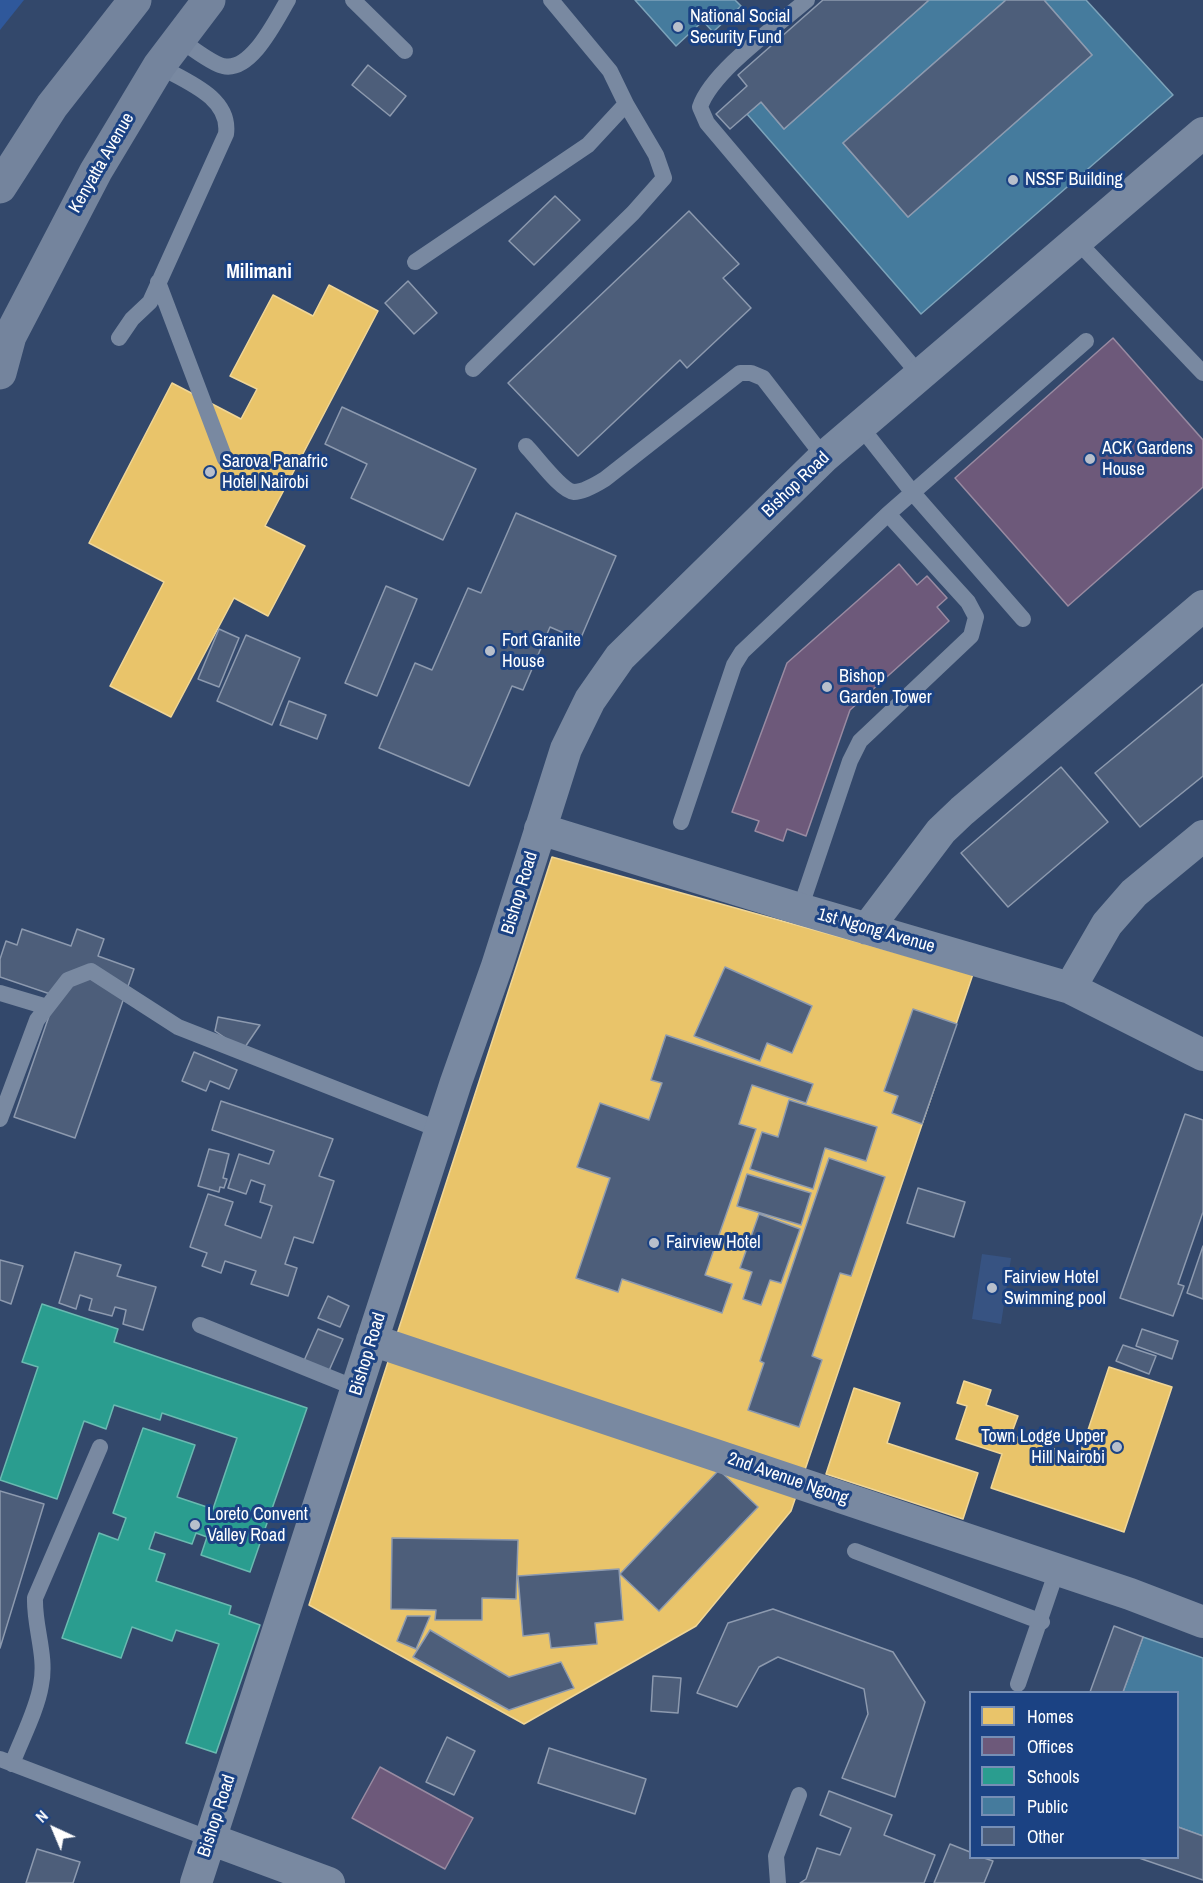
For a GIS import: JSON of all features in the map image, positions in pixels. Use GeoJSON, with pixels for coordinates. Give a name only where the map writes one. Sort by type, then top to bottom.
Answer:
{"type":"FeatureCollection","features":[{"type":"Feature","properties":{"kind":"main road"},"geometry":{"type":"LineString","coordinates":[[0,187],[52,106],[135,0]]}},
{"type":"Feature","properties":{"kind":"main road","name":"Kenyatta Avenue"},"geometry":{"type":"LineString","coordinates":[[0,373],[5,325],[159,66],[209,0]]}},
{"type":"Feature","properties":{"kind":"street","name":"Bishop Road"},"geometry":{"type":"LineString","coordinates":[[196,1883],[566,749],[590,700],[620,657],[824,457],[1203,133]]}},
{"type":"Feature","properties":{"kind":"street"},"geometry":{"type":"LineString","coordinates":[[867,929],[941,831],[1203,606]]}},
{"type":"Feature","properties":{"kind":"street","name":"1st Ngong Avenue"},"geometry":{"type":"LineString","coordinates":[[540,829],[867,929],[1070,988],[1203,1055]]}},
{"type":"Feature","properties":{"kind":"street"},"geometry":{"type":"LineString","coordinates":[[1070,988],[1107,924],[1134,893],[1203,837]]}},
{"type":"Feature","properties":{"kind":"street","name":"2nd Avenue Ngong"},"geometry":{"type":"LineString","coordinates":[[372,1340],[1057,1570],[1203,1622]]}},
{"type":"Feature","properties":{"kind":"street"},"geometry":{"type":"LineString","coordinates":[[210,1839],[329,1883]]}},
{"type":"Feature","properties":{"kind":"lane"},"geometry":{"type":"LineString","coordinates":[[179,39],[222,66],[238,65],[254,54],[288,0]]}},
{"type":"Feature","properties":{"kind":"lane"},"geometry":{"type":"LineString","coordinates":[[353,0],[405,51]]}},
{"type":"Feature","properties":{"kind":"lane"},"geometry":{"type":"LineString","coordinates":[[473,369],[633,213],[664,178],[656,155],[626,104],[610,71],[551,0]]}},
{"type":"Feature","properties":{"kind":"lane"},"geometry":{"type":"LineString","coordinates":[[807,0],[719,77],[704,95],[700,107],[707,123],[920,374]]}},
{"type":"Feature","properties":{"kind":"lane"},"geometry":{"type":"LineString","coordinates":[[118,338],[132,319],[150,302],[226,134],[227,125],[216,101],[159,66]]}},
{"type":"Feature","properties":{"kind":"lane"},"geometry":{"type":"LineString","coordinates":[[415,262],[588,145],[626,104]]}},
{"type":"Feature","properties":{"kind":"lane"},"geometry":{"type":"LineString","coordinates":[[1076,240],[1203,373]]}},
{"type":"Feature","properties":{"kind":"lane"},"geometry":{"type":"LineString","coordinates":[[159,282],[225,459]]}},
{"type":"Feature","properties":{"kind":"lane"},"geometry":{"type":"LineString","coordinates":[[681,822],[734,665],[742,652],[888,514],[1086,341]]}},
{"type":"Feature","properties":{"kind":"lane"},"geometry":{"type":"LineString","coordinates":[[526,446],[563,486],[574,492],[588,488],[605,479],[740,373],[751,373],[763,378],[824,457]]}},
{"type":"Feature","properties":{"kind":"lane"},"geometry":{"type":"LineString","coordinates":[[860,426],[913,493],[1023,620]]}},
{"type":"Feature","properties":{"kind":"lane"},"geometry":{"type":"LineString","coordinates":[[801,909],[850,761],[860,741],[971,636],[976,617],[968,602],[888,514]]}},
{"type":"Feature","properties":{"kind":"lane"},"geometry":{"type":"LineString","coordinates":[[0,1119],[37,1020],[68,980],[91,971],[178,1027],[440,1130]]}},
{"type":"Feature","properties":{"kind":"lane"},"geometry":{"type":"LineString","coordinates":[[0,993],[47,1006]]}},
{"type":"Feature","properties":{"kind":"lane"},"geometry":{"type":"LineString","coordinates":[[200,1325],[358,1389]]}},
{"type":"Feature","properties":{"kind":"lane"},"geometry":{"type":"LineString","coordinates":[[100,1447],[35,1598],[34,1616],[42,1647],[42,1686],[6,1761],[210,1839]]}},
{"type":"Feature","properties":{"kind":"lane"},"geometry":{"type":"LineString","coordinates":[[855,1551],[1041,1622]]}},
{"type":"Feature","properties":{"kind":"lane"},"geometry":{"type":"LineString","coordinates":[[1018,1684],[1057,1570]]}},
{"type":"Feature","properties":{"kind":"lane"},"geometry":{"type":"LineString","coordinates":[[778,1883],[776,1856],[799,1795]]}},
{"type":"Feature","properties":{"kind":"shaded area"},"geometry":{"type":"Polygon","coordinates":[[[0,0],[24,0],[0,30],[0,0]]]}},
{"type":"Feature","properties":{"kind":"shaded area","name":"Fairview Hotel Swimming pool"},"geometry":{"type":"Polygon","coordinates":[[[982,1254],[1011,1258],[1001,1324],[972,1319],[982,1254]]]}},
{"type":"Feature","properties":{"kind":"building: Homes","name":"Sarova Panafric Hotel Nairobi"},"geometry":{"type":"Polygon","coordinates":[[[329,285],[378,311],[265,526],[305,546],[268,616],[234,598],[171,717],[110,686],[164,582],[89,543],[172,383],[241,419],[257,389],[230,376],[273,295],[313,316],[329,285]]]}},
{"type":"Feature","properties":{"kind":"building: Homes","name":"Fairview Hotel"},"geometry":{"type":"Polygon","coordinates":[[[552,857],[973,974],[791,1511],[696,1626],[524,1724],[309,1605],[552,857]]]}},
{"type":"Feature","properties":{"kind":"building: Homes","name":"Town Lodge Upper Hill Nairobi"},"geometry":{"type":"Polygon","coordinates":[[[1109,1367],[1172,1387],[1124,1532],[991,1488],[1002,1454],[956,1439],[967,1406],[957,1403],[964,1381],[991,1390],[986,1405],[1018,1416],[1011,1435],[1079,1457],[1109,1367]]]}},
{"type":"Feature","properties":{"kind":"building: Homes"},"geometry":{"type":"Polygon","coordinates":[[[854,1388],[900,1403],[887,1443],[978,1473],[963,1519],[826,1474],[854,1388]]]}},
{"type":"Feature","properties":{"kind":"building: Offices","name":"ACK Gardens House"},"geometry":{"type":"Polygon","coordinates":[[[1113,338],[1203,440],[1203,487],[1068,606],[955,478],[1113,338]]]}},
{"type":"Feature","properties":{"kind":"building: Offices","name":"Bishop Garden Tower"},"geometry":{"type":"Polygon","coordinates":[[[899,564],[917,585],[927,576],[947,598],[937,607],[949,621],[850,710],[806,836],[787,829],[783,841],[755,831],[759,821],[732,812],[787,663],[899,564]]]}},
{"type":"Feature","properties":{"kind":"building: Offices"},"geometry":{"type":"Polygon","coordinates":[[[380,1767],[473,1818],[445,1869],[352,1818],[380,1767]]]}},
{"type":"Feature","properties":{"kind":"building: Schools","name":"Loreto Convent Valley Road"},"geometry":{"type":"Polygon","coordinates":[[[42,1304],[118,1329],[114,1342],[307,1408],[250,1572],[201,1555],[207,1537],[196,1533],[192,1544],[155,1532],[149,1549],[165,1554],[156,1581],[231,1606],[229,1614],[260,1625],[216,1753],[186,1743],[219,1644],[176,1630],[172,1641],[132,1627],[121,1658],[62,1638],[99,1533],[118,1540],[126,1518],[113,1513],[143,1428],[195,1445],[177,1497],[213,1509],[237,1438],[162,1413],[160,1420],[114,1405],[106,1429],[84,1421],[57,1499],[0,1480],[38,1367],[22,1362],[42,1304]]]}},
{"type":"Feature","properties":{"kind":"building: Public","name":"National Social Security Fund"},"geometry":{"type":"Polygon","coordinates":[[[635,0],[735,0],[741,6],[713,32],[703,21],[676,46],[635,0]]]}},
{"type":"Feature","properties":{"kind":"building: Public","name":"NSSF Building"},"geometry":{"type":"Polygon","coordinates":[[[929,0],[1006,0],[843,143],[908,217],[1092,55],[1044,0],[1086,0],[1173,95],[921,314],[747,114],[761,102],[784,129],[929,0]]]}},
{"type":"Feature","properties":{"kind":"building: Public"},"geometry":{"type":"Polygon","coordinates":[[[1143,1637],[1203,1658],[1203,1836],[1179,1827],[1179,1691],[1123,1691],[1143,1637]]]}},
{"type":"Feature","properties":{"kind":"building: Other"},"geometry":{"type":"Polygon","coordinates":[[[823,0],[929,0],[784,129],[761,102],[730,129],[716,114],[747,86],[738,75],[823,0]]]}},
{"type":"Feature","properties":{"kind":"building: Other"},"geometry":{"type":"Polygon","coordinates":[[[1006,0],[1044,0],[1092,55],[908,217],[843,143],[1006,0]]]}},
{"type":"Feature","properties":{"kind":"building: Other"},"geometry":{"type":"Polygon","coordinates":[[[368,65],[406,96],[390,116],[352,85],[368,65]]]}},
{"type":"Feature","properties":{"kind":"building: Other"},"geometry":{"type":"Polygon","coordinates":[[[555,196],[580,220],[534,265],[509,241],[555,196]]]}},
{"type":"Feature","properties":{"kind":"building: Other"},"geometry":{"type":"Polygon","coordinates":[[[689,211],[739,264],[723,278],[751,308],[687,368],[680,360],[578,456],[508,383],[689,211]]]}},
{"type":"Feature","properties":{"kind":"building: Other"},"geometry":{"type":"Polygon","coordinates":[[[408,281],[437,313],[414,334],[385,303],[408,281]]]}},
{"type":"Feature","properties":{"kind":"building: Other"},"geometry":{"type":"Polygon","coordinates":[[[342,407],[476,469],[443,540],[351,498],[367,464],[325,444],[342,407]]]}},
{"type":"Feature","properties":{"kind":"building: Other","name":"Fort Granite House"},"geometry":{"type":"Polygon","coordinates":[[[516,513],[616,556],[580,640],[550,627],[523,690],[512,686],[469,786],[379,748],[415,663],[432,670],[468,588],[481,593],[516,513]]]}},
{"type":"Feature","properties":{"kind":"building: Other"},"geometry":{"type":"Polygon","coordinates":[[[386,586],[417,599],[377,696],[345,683],[386,586]]]}},
{"type":"Feature","properties":{"kind":"building: Other"},"geometry":{"type":"Polygon","coordinates":[[[219,629],[239,638],[219,687],[198,679],[219,629]]]}},
{"type":"Feature","properties":{"kind":"building: Other"},"geometry":{"type":"Polygon","coordinates":[[[246,635],[300,658],[272,725],[217,701],[246,635]]]}},
{"type":"Feature","properties":{"kind":"building: Other"},"geometry":{"type":"Polygon","coordinates":[[[1203,684],[1203,776],[1140,827],[1095,773],[1203,684]]]}},
{"type":"Feature","properties":{"kind":"building: Other"},"geometry":{"type":"Polygon","coordinates":[[[289,701],[326,715],[317,739],[280,725],[289,701]]]}},
{"type":"Feature","properties":{"kind":"building: Other"},"geometry":{"type":"Polygon","coordinates":[[[1061,767],[1108,822],[1008,907],[961,853],[1061,767]]]}},
{"type":"Feature","properties":{"kind":"building: Other"},"geometry":{"type":"Polygon","coordinates":[[[22,929],[71,946],[77,929],[104,939],[98,956],[134,969],[75,1138],[14,1117],[56,996],[0,977],[0,959],[6,941],[17,945],[22,929]]]}},
{"type":"Feature","properties":{"kind":"building: Other"},"geometry":{"type":"Polygon","coordinates":[[[725,967],[812,1006],[792,1053],[767,1043],[760,1061],[694,1036],[725,967]]]}},
{"type":"Feature","properties":{"kind":"building: Other"},"geometry":{"type":"Polygon","coordinates":[[[913,1009],[957,1024],[922,1124],[892,1113],[898,1096],[884,1091],[913,1009]]]}},
{"type":"Feature","properties":{"kind":"building: Other"},"geometry":{"type":"Polygon","coordinates":[[[218,1017],[260,1025],[243,1050],[215,1031],[218,1017]]]}},
{"type":"Feature","properties":{"kind":"building: Other"},"geometry":{"type":"Polygon","coordinates":[[[666,1035],[813,1084],[806,1103],[752,1085],[739,1124],[756,1129],[705,1275],[732,1284],[722,1313],[622,1279],[618,1292],[576,1278],[610,1178],[577,1167],[600,1103],[649,1120],[662,1083],[651,1080],[666,1035]]]}},
{"type":"Feature","properties":{"kind":"building: Other"},"geometry":{"type":"Polygon","coordinates":[[[194,1052],[237,1070],[229,1089],[210,1081],[206,1091],[182,1081],[194,1052]]]}},
{"type":"Feature","properties":{"kind":"building: Other"},"geometry":{"type":"Polygon","coordinates":[[[789,1100],[877,1127],[866,1161],[825,1148],[813,1189],[750,1169],[762,1132],[778,1137],[789,1100]]]}},
{"type":"Feature","properties":{"kind":"building: Other"},"geometry":{"type":"Polygon","coordinates":[[[221,1101],[333,1139],[319,1176],[334,1181],[313,1243],[294,1237],[285,1264],[297,1268],[288,1296],[251,1284],[256,1271],[225,1261],[221,1273],[202,1266],[207,1253],[190,1247],[208,1194],[233,1202],[225,1225],[261,1238],[272,1206],[260,1202],[265,1185],[251,1180],[246,1194],[228,1188],[239,1154],[269,1164],[274,1151],[212,1130],[221,1101]]]}},
{"type":"Feature","properties":{"kind":"building: Other"},"geometry":{"type":"Polygon","coordinates":[[[1185,1114],[1203,1120],[1203,1212],[1178,1284],[1184,1286],[1173,1316],[1120,1298],[1185,1114]]]}},
{"type":"Feature","properties":{"kind":"building: Other"},"geometry":{"type":"Polygon","coordinates":[[[209,1149],[229,1154],[223,1178],[227,1179],[224,1188],[220,1187],[219,1192],[198,1186],[209,1149]]]}},
{"type":"Feature","properties":{"kind":"building: Other"},"geometry":{"type":"Polygon","coordinates":[[[829,1158],[885,1177],[851,1276],[840,1273],[812,1356],[822,1360],[799,1427],[748,1410],[764,1363],[760,1361],[829,1158]]]}},
{"type":"Feature","properties":{"kind":"building: Other"},"geometry":{"type":"Polygon","coordinates":[[[747,1174],[811,1193],[801,1225],[737,1206],[747,1174]]]}},
{"type":"Feature","properties":{"kind":"building: Other"},"geometry":{"type":"Polygon","coordinates":[[[918,1188],[965,1202],[954,1237],[907,1223],[918,1188]]]}},
{"type":"Feature","properties":{"kind":"building: Other","name":"Fairview Hotel"},"geometry":{"type":"Polygon","coordinates":[[[759,1214],[800,1229],[781,1283],[770,1280],[761,1305],[743,1299],[752,1272],[740,1268],[759,1214]]]}},
{"type":"Feature","properties":{"kind":"building: Other"},"geometry":{"type":"Polygon","coordinates":[[[1203,1246],[1203,1299],[1187,1293],[1203,1246]]]}},
{"type":"Feature","properties":{"kind":"building: Other"},"geometry":{"type":"Polygon","coordinates":[[[75,1252],[121,1265],[117,1276],[156,1287],[143,1330],[123,1324],[126,1310],[115,1307],[112,1316],[89,1310],[92,1299],[80,1295],[76,1309],[59,1303],[75,1252]]]}},
{"type":"Feature","properties":{"kind":"building: Other"},"geometry":{"type":"Polygon","coordinates":[[[0,1260],[23,1266],[11,1304],[0,1300],[0,1260]]]}},
{"type":"Feature","properties":{"kind":"building: Other"},"geometry":{"type":"Polygon","coordinates":[[[328,1296],[349,1306],[340,1327],[318,1318],[328,1296]]]}},
{"type":"Feature","properties":{"kind":"building: Other"},"geometry":{"type":"Polygon","coordinates":[[[318,1329],[343,1339],[328,1373],[303,1363],[318,1329]]]}},
{"type":"Feature","properties":{"kind":"building: Other"},"geometry":{"type":"Polygon","coordinates":[[[1142,1329],[1178,1341],[1172,1359],[1136,1346],[1142,1329]]]}},
{"type":"Feature","properties":{"kind":"building: Other"},"geometry":{"type":"Polygon","coordinates":[[[1123,1345],[1156,1356],[1149,1374],[1116,1361],[1123,1345]]]}},
{"type":"Feature","properties":{"kind":"building: Other"},"geometry":{"type":"Polygon","coordinates":[[[719,1470],[758,1507],[659,1611],[620,1574],[719,1470]]]}},
{"type":"Feature","properties":{"kind":"building: Other"},"geometry":{"type":"Polygon","coordinates":[[[0,1491],[44,1504],[0,1648],[0,1491]]]}},
{"type":"Feature","properties":{"kind":"building: Other"},"geometry":{"type":"Polygon","coordinates":[[[392,1538],[518,1540],[516,1599],[482,1598],[482,1620],[435,1620],[436,1610],[391,1609],[392,1538]]]}},
{"type":"Feature","properties":{"kind":"building: Other"},"geometry":{"type":"Polygon","coordinates":[[[619,1569],[623,1620],[595,1623],[597,1644],[551,1648],[549,1633],[523,1636],[518,1576],[619,1569]]]}},
{"type":"Feature","properties":{"kind":"building: Other"},"geometry":{"type":"Polygon","coordinates":[[[773,1609],[893,1652],[925,1702],[895,1797],[842,1778],[868,1714],[864,1689],[778,1657],[759,1667],[737,1707],[697,1693],[728,1623],[773,1609]]]}},
{"type":"Feature","properties":{"kind":"building: Other"},"geometry":{"type":"Polygon","coordinates":[[[407,1616],[430,1616],[416,1649],[397,1641],[407,1616]]]}},
{"type":"Feature","properties":{"kind":"building: Other"},"geometry":{"type":"Polygon","coordinates":[[[1114,1626],[1143,1637],[1123,1691],[1090,1691],[1114,1626]]]}},
{"type":"Feature","properties":{"kind":"building: Other"},"geometry":{"type":"Polygon","coordinates":[[[430,1630],[509,1677],[561,1662],[574,1688],[509,1710],[413,1657],[430,1630]]]}},
{"type":"Feature","properties":{"kind":"building: Other"},"geometry":{"type":"Polygon","coordinates":[[[653,1676],[681,1678],[678,1713],[651,1711],[653,1676]]]}},
{"type":"Feature","properties":{"kind":"building: Other"},"geometry":{"type":"Polygon","coordinates":[[[447,1737],[475,1751],[454,1795],[426,1782],[447,1737]]]}},
{"type":"Feature","properties":{"kind":"building: Other"},"geometry":{"type":"Polygon","coordinates":[[[549,1748],[646,1779],[635,1814],[538,1783],[549,1748]]]}},
{"type":"Feature","properties":{"kind":"building: Other"},"geometry":{"type":"Polygon","coordinates":[[[829,1791],[892,1815],[884,1835],[935,1855],[924,1883],[800,1883],[806,1879],[817,1848],[840,1855],[851,1828],[820,1815],[829,1791]]]}},
{"type":"Feature","properties":{"kind":"building: Other"},"geometry":{"type":"Polygon","coordinates":[[[1179,1827],[1203,1836],[1203,1880],[1142,1859],[1179,1859],[1179,1827]]]}},
{"type":"Feature","properties":{"kind":"building: Other"},"geometry":{"type":"Polygon","coordinates":[[[950,1844],[969,1852],[969,1859],[993,1861],[984,1883],[934,1883],[950,1844]]]}},
{"type":"Feature","properties":{"kind":"building: Other"},"geometry":{"type":"Polygon","coordinates":[[[37,1849],[80,1862],[73,1883],[26,1883],[37,1849]]]}},
{"type":"Feature","properties":{"kind":"place","name":"National Social Security Fund"},"geometry":{"type":"Point","coordinates":[678,27]}},
{"type":"Feature","properties":{"kind":"place","name":"NSSF Building"},"geometry":{"type":"Point","coordinates":[1013,180]}},
{"type":"Feature","properties":{"kind":"place","name":"ACK Gardens House"},"geometry":{"type":"Point","coordinates":[1090,459]}},
{"type":"Feature","properties":{"kind":"place","name":"Sarova Panafric Hotel Nairobi"},"geometry":{"type":"Point","coordinates":[210,472]}},
{"type":"Feature","properties":{"kind":"place","name":"Fort Granite House"},"geometry":{"type":"Point","coordinates":[490,651]}},
{"type":"Feature","properties":{"kind":"place","name":"Bishop Garden Tower"},"geometry":{"type":"Point","coordinates":[827,687]}},
{"type":"Feature","properties":{"kind":"place","name":"Fairview Hotel"},"geometry":{"type":"Point","coordinates":[654,1243]}},
{"type":"Feature","properties":{"kind":"place","name":"Fairview Hotel Swimming pool"},"geometry":{"type":"Point","coordinates":[992,1288]}},
{"type":"Feature","properties":{"kind":"place","name":"Town Lodge Upper Hill Nairobi"},"geometry":{"type":"Point","coordinates":[1117,1447]}},
{"type":"Feature","properties":{"kind":"place","name":"Loreto Convent Valley Road"},"geometry":{"type":"Point","coordinates":[195,1525]}},
{"type":"Feature","properties":{"kind":"district","name":"Milimani"},"geometry":{"type":"Point","coordinates":[259,273]}}]}
